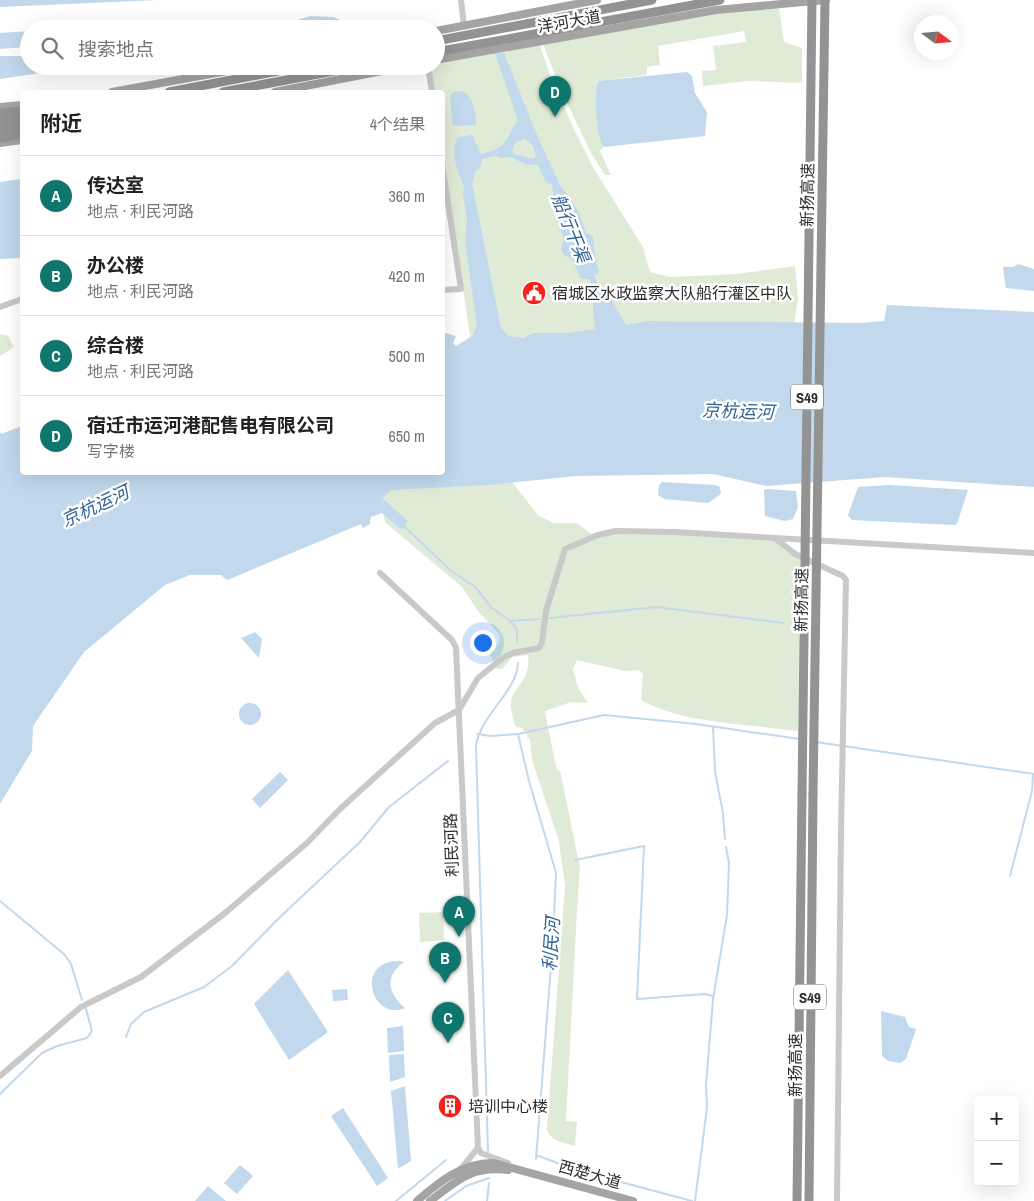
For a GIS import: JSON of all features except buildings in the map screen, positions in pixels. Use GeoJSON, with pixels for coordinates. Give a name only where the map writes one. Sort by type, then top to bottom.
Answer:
{"type":"FeatureCollection","features":[{"type":"Feature","properties":{"kind":"highway","name":"洋河大道"},"geometry":{"type":"LineString","coordinates":[[445,39],[652,0]]}},
{"type":"Feature","properties":{"kind":"highway","name":"洋河大道"},"geometry":{"type":"LineString","coordinates":[[445,50],[720,0]]}},
{"type":"Feature","properties":{"kind":"highway","name":"新扬高速"},"geometry":{"type":"LineString","coordinates":[[797,1201],[812,0]]}},
{"type":"Feature","properties":{"kind":"highway","name":"新扬高速"},"geometry":{"type":"LineString","coordinates":[[809,1201],[825,0]]}},
{"type":"Feature","properties":{"kind":"highway"},"geometry":{"type":"LineString","coordinates":[[180,90],[258,75]]}},
{"type":"Feature","properties":{"kind":"highway"},"geometry":{"type":"LineString","coordinates":[[234,90],[313,75]]}},
{"type":"Feature","properties":{"kind":"highway"},"geometry":{"type":"LineString","coordinates":[[0,113],[20,111]]}},
{"type":"Feature","properties":{"kind":"highway"},"geometry":{"type":"LineString","coordinates":[[0,121],[20,118]]}},
{"type":"Feature","properties":{"kind":"highway"},"geometry":{"type":"LineString","coordinates":[[0,130],[20,126]]}},
{"type":"Feature","properties":{"kind":"highway"},"geometry":{"type":"LineString","coordinates":[[0,138],[20,134]]}},
{"type":"Feature","properties":{"kind":"main road","name":"洋河大道"},"geometry":{"type":"LineString","coordinates":[[445,29],[597,0]]}},
{"type":"Feature","properties":{"kind":"main road","name":"洋河大道"},"geometry":{"type":"LineString","coordinates":[[445,58],[716,10],[825,0]]}},
{"type":"Feature","properties":{"kind":"main road"},"geometry":{"type":"LineString","coordinates":[[123,90],[205,75]]}},
{"type":"Feature","properties":{"kind":"main road"},"geometry":{"type":"LineString","coordinates":[[285,90],[361,75]]}},
{"type":"Feature","properties":{"kind":"main road"},"geometry":{"type":"LineString","coordinates":[[0,108],[20,105]]}},
{"type":"Feature","properties":{"kind":"main road"},"geometry":{"type":"LineString","coordinates":[[0,143],[20,140]]}},
{"type":"Feature","properties":{"kind":"main road"},"geometry":{"type":"LineString","coordinates":[[417,1201],[459,1171],[481,1162],[494,1163],[540,1174]]}},
{"type":"Feature","properties":{"kind":"main road"},"geometry":{"type":"LineString","coordinates":[[430,1201],[472,1172],[496,1169],[540,1174]]}},
{"type":"Feature","properties":{"kind":"main road","name":"西楚大道"},"geometry":{"type":"LineString","coordinates":[[540,1174],[633,1201]]}},
{"type":"Feature","properties":{"kind":"street"},"geometry":{"type":"LineString","coordinates":[[461,1],[464,26]]}},
{"type":"Feature","properties":{"kind":"street"},"geometry":{"type":"LineString","coordinates":[[429,75],[432,90]]}},
{"type":"Feature","properties":{"kind":"street"},"geometry":{"type":"LineString","coordinates":[[445,184],[461,288],[445,290]]}},
{"type":"Feature","properties":{"kind":"street"},"geometry":{"type":"LineString","coordinates":[[0,307],[20,300]]}},
{"type":"Feature","properties":{"kind":"street"},"geometry":{"type":"LineString","coordinates":[[0,1076],[81,1006],[141,977],[225,913],[302,848],[340,809],[435,723],[459,710],[478,678],[498,662],[513,653],[539,648],[542,642],[546,611],[559,564],[568,546],[598,535],[616,531],[674,532],[776,540],[1034,553]]}},
{"type":"Feature","properties":{"kind":"street"},"geometry":{"type":"LineString","coordinates":[[776,540],[795,554],[843,576],[846,580],[842,731],[837,1201]]}},
{"type":"Feature","properties":{"kind":"street","name":"利民河路"},"geometry":{"type":"LineString","coordinates":[[380,573],[452,640],[456,648],[478,1148]]}},
{"type":"Feature","properties":{"kind":"street"},"geometry":{"type":"LineString","coordinates":[[459,1171],[478,1148],[487,1156],[540,1174]]}},
{"type":"Feature","properties":{"kind":"green space"},"geometry":{"type":"Polygon","coordinates":[[[779,8],[784,42],[802,48],[802,83],[748,81],[703,86],[702,71],[716,70],[713,46],[746,42],[744,31],[658,46],[660,65],[647,67],[647,75],[597,81],[599,136],[604,147],[600,151],[611,175],[605,175],[591,153],[560,88],[543,44],[727,12],[779,8]]]}},
{"type":"Feature","properties":{"kind":"green space"},"geometry":{"type":"Polygon","coordinates":[[[540,45],[548,70],[572,125],[594,169],[643,247],[650,272],[670,277],[737,274],[795,266],[798,299],[794,323],[665,321],[472,349],[445,167],[445,90],[433,90],[430,75],[445,75],[445,63],[540,45]]]}},
{"type":"Feature","properties":{"kind":"green space"},"geometry":{"type":"Polygon","coordinates":[[[0,334],[8,336],[14,347],[0,356],[0,334]]]}},
{"type":"Feature","properties":{"kind":"green space"},"geometry":{"type":"Polygon","coordinates":[[[512,482],[539,516],[554,523],[577,523],[595,537],[637,530],[679,529],[777,536],[799,553],[800,561],[798,731],[697,719],[658,708],[641,700],[643,674],[639,670],[625,671],[577,660],[573,669],[578,688],[588,703],[571,702],[545,711],[555,763],[558,771],[560,770],[580,868],[566,1121],[577,1122],[575,1146],[554,1139],[547,1129],[565,886],[559,841],[532,760],[530,740],[522,728],[515,726],[512,711],[512,696],[525,677],[528,655],[512,657],[502,669],[497,669],[487,649],[496,648],[500,640],[499,634],[478,611],[462,587],[386,523],[383,514],[385,496],[391,489],[512,482]]]}},
{"type":"Feature","properties":{"kind":"green space"},"geometry":{"type":"Polygon","coordinates":[[[443,912],[444,940],[420,942],[419,913],[443,912]]]}},
{"type":"Feature","properties":{"kind":"water"},"geometry":{"type":"Polygon","coordinates":[[[0,0],[158,0],[0,7],[0,0]]]}},
{"type":"Feature","properties":{"kind":"water"},"geometry":{"type":"Polygon","coordinates":[[[310,16],[333,17],[340,20],[298,20],[310,16]]]}},
{"type":"Feature","properties":{"kind":"water"},"geometry":{"type":"Polygon","coordinates":[[[20,32],[20,48],[0,49],[0,33],[20,32]]]}},
{"type":"Feature","properties":{"kind":"water"},"geometry":{"type":"Polygon","coordinates":[[[504,53],[539,140],[560,185],[578,211],[586,233],[593,236],[599,273],[594,275],[601,291],[609,289],[614,304],[626,325],[649,321],[862,323],[884,321],[887,305],[1034,312],[1034,487],[885,477],[766,486],[713,474],[576,476],[488,485],[390,490],[383,499],[408,521],[405,525],[409,530],[401,529],[382,513],[371,517],[370,524],[363,528],[361,524],[227,580],[221,575],[190,575],[165,585],[84,652],[33,726],[32,751],[0,804],[0,431],[1,434],[20,427],[20,475],[445,475],[445,333],[456,336],[453,343],[456,346],[472,336],[477,326],[465,241],[467,220],[463,194],[464,185],[455,162],[456,142],[458,137],[472,135],[481,154],[490,152],[504,143],[518,120],[495,54],[504,53]],[[525,139],[516,142],[512,150],[514,154],[534,159],[536,155],[533,146],[525,139]],[[496,156],[482,159],[480,168],[475,172],[472,184],[501,328],[508,336],[524,338],[533,333],[568,333],[595,329],[592,295],[594,293],[589,279],[581,279],[572,259],[564,255],[561,249],[564,239],[556,216],[552,184],[546,183],[538,165],[527,165],[511,157],[500,158],[496,156]]]}},
{"type":"Feature","properties":{"kind":"water"},"geometry":{"type":"Polygon","coordinates":[[[0,56],[20,56],[20,75],[27,75],[0,79],[0,56]]]}},
{"type":"Feature","properties":{"kind":"water"},"geometry":{"type":"Polygon","coordinates":[[[687,72],[692,76],[695,93],[707,112],[705,136],[604,147],[599,134],[596,115],[598,81],[687,72]]]}},
{"type":"Feature","properties":{"kind":"water"},"geometry":{"type":"Polygon","coordinates":[[[461,91],[469,96],[475,110],[476,125],[453,126],[450,96],[453,92],[461,91]]]}},
{"type":"Feature","properties":{"kind":"water"},"geometry":{"type":"Polygon","coordinates":[[[20,179],[20,258],[0,259],[0,182],[20,179]]]}},
{"type":"Feature","properties":{"kind":"water"},"geometry":{"type":"Polygon","coordinates":[[[1018,264],[1034,269],[1034,291],[1006,288],[1003,267],[1013,267],[1018,264]]]}},
{"type":"Feature","properties":{"kind":"water"},"geometry":{"type":"Polygon","coordinates":[[[662,482],[715,485],[720,487],[721,494],[708,503],[664,499],[658,495],[659,485],[662,482]]]}},
{"type":"Feature","properties":{"kind":"water"},"geometry":{"type":"Polygon","coordinates":[[[889,485],[968,490],[957,524],[954,525],[852,520],[848,515],[858,487],[889,485]]]}},
{"type":"Feature","properties":{"kind":"water"},"geometry":{"type":"Polygon","coordinates":[[[764,490],[796,491],[798,507],[793,519],[785,521],[765,516],[764,490]]]}},
{"type":"Feature","properties":{"kind":"water"},"geometry":{"type":"Polygon","coordinates":[[[255,632],[262,639],[259,658],[241,638],[255,632]]]}},
{"type":"Feature","properties":{"kind":"water"},"geometry":{"type":"Polygon","coordinates":[[[250,703],[258,706],[261,714],[258,722],[250,725],[242,722],[239,714],[242,706],[250,703]]]}},
{"type":"Feature","properties":{"kind":"water"},"geometry":{"type":"Polygon","coordinates":[[[280,772],[288,780],[260,808],[252,799],[280,772]]]}},
{"type":"Feature","properties":{"kind":"water"},"geometry":{"type":"Polygon","coordinates":[[[404,962],[393,974],[391,985],[395,997],[405,1008],[393,1010],[383,1006],[376,999],[372,989],[372,979],[377,970],[386,963],[404,962]]]}},
{"type":"Feature","properties":{"kind":"water"},"geometry":{"type":"Polygon","coordinates":[[[288,970],[328,1032],[289,1060],[254,1004],[288,970]]]}},
{"type":"Feature","properties":{"kind":"water"},"geometry":{"type":"Polygon","coordinates":[[[347,989],[348,1000],[333,1001],[332,990],[347,989]]]}},
{"type":"Feature","properties":{"kind":"water"},"geometry":{"type":"Polygon","coordinates":[[[881,1011],[905,1017],[909,1027],[916,1029],[906,1059],[901,1063],[888,1061],[882,1056],[881,1011]]]}},
{"type":"Feature","properties":{"kind":"water"},"geometry":{"type":"Polygon","coordinates":[[[403,1026],[404,1051],[388,1053],[387,1028],[403,1026]]]}},
{"type":"Feature","properties":{"kind":"water"},"geometry":{"type":"Polygon","coordinates":[[[404,1054],[405,1077],[390,1082],[389,1055],[404,1054]]]}},
{"type":"Feature","properties":{"kind":"water"},"geometry":{"type":"Polygon","coordinates":[[[405,1086],[411,1161],[398,1169],[391,1091],[405,1086]]]}},
{"type":"Feature","properties":{"kind":"water"},"geometry":{"type":"Polygon","coordinates":[[[343,1108],[388,1178],[377,1186],[331,1116],[343,1108]]]}},
{"type":"Feature","properties":{"kind":"water"},"geometry":{"type":"Polygon","coordinates":[[[240,1165],[253,1176],[237,1194],[224,1183],[240,1165]]]}},
{"type":"Feature","properties":{"kind":"water"},"geometry":{"type":"Polygon","coordinates":[[[208,1186],[226,1201],[195,1201],[208,1186]]]}},
{"type":"Feature","properties":{"kind":"waterway"},"geometry":{"type":"LineString","coordinates":[[408,530],[450,570],[475,587],[492,608],[510,621],[517,629],[517,643]]}},
{"type":"Feature","properties":{"kind":"waterway"},"geometry":{"type":"LineString","coordinates":[[550,618],[656,607],[783,623]]}},
{"type":"Feature","properties":{"kind":"waterway"},"geometry":{"type":"LineString","coordinates":[[510,621],[540,619]]}},
{"type":"Feature","properties":{"kind":"waterway"},"geometry":{"type":"LineString","coordinates":[[488,1152],[476,746],[484,724],[512,684],[518,663]]}},
{"type":"Feature","properties":{"kind":"waterway"},"geometry":{"type":"LineString","coordinates":[[477,734],[491,736],[518,734],[604,715],[696,724],[799,739]]}},
{"type":"Feature","properties":{"kind":"waterway"},"geometry":{"type":"LineString","coordinates":[[713,727],[715,772],[723,813],[725,839]]}},
{"type":"Feature","properties":{"kind":"waterway","name":"利民河"},"geometry":{"type":"LineString","coordinates":[[518,734],[529,781],[556,873],[553,940],[536,1159]]}},
{"type":"Feature","properties":{"kind":"waterway"},"geometry":{"type":"LineString","coordinates":[[816,742],[1034,774]]}},
{"type":"Feature","properties":{"kind":"waterway"},"geometry":{"type":"LineString","coordinates":[[126,1037],[131,1024],[144,1012],[204,987],[232,966],[280,917],[360,842],[389,807],[448,761]]}},
{"type":"Feature","properties":{"kind":"waterway"},"geometry":{"type":"LineString","coordinates":[[1010,876],[1032,791],[1033,774]]}},
{"type":"Feature","properties":{"kind":"waterway"},"geometry":{"type":"LineString","coordinates":[[575,860],[644,846],[637,999],[705,994],[713,996]]}},
{"type":"Feature","properties":{"kind":"waterway"},"geometry":{"type":"LineString","coordinates":[[695,1201],[707,1108],[706,1086],[713,999],[727,915],[729,863],[726,847]]}},
{"type":"Feature","properties":{"kind":"waterway"},"geometry":{"type":"LineString","coordinates":[[0,901],[65,955],[71,964],[82,1000]]}},
{"type":"Feature","properties":{"kind":"waterway"},"geometry":{"type":"LineString","coordinates":[[0,1094],[42,1053],[57,1046],[87,1038],[92,1031],[86,1009]]}},
{"type":"Feature","properties":{"kind":"waterway"},"geometry":{"type":"LineString","coordinates":[[536,1155],[576,1170],[692,1201]]}},
{"type":"Feature","properties":{"kind":"waterway"},"geometry":{"type":"LineString","coordinates":[[396,1201],[446,1160]]}},
{"type":"Feature","properties":{"kind":"waterway"},"geometry":{"type":"LineString","coordinates":[[445,1201],[466,1186],[489,1178]]}},
{"type":"Feature","properties":{"kind":"waterway"},"geometry":{"type":"LineString","coordinates":[[487,1201],[489,1183]]}},
{"type":"Feature","properties":{"kind":"place","name":"宿迁市运河港配售电有限公司"},"geometry":{"type":"Point","coordinates":[555,117]}},
{"type":"Feature","properties":{"kind":"place","name":"宿城区水政监察大队船行灌区中队"},"geometry":{"type":"Point","coordinates":[534,293]}},
{"type":"Feature","properties":{"kind":"place","name":"传达室"},"geometry":{"type":"Point","coordinates":[459,937]}},
{"type":"Feature","properties":{"kind":"place","name":"办公楼"},"geometry":{"type":"Point","coordinates":[445,983]}},
{"type":"Feature","properties":{"kind":"place","name":"综合楼"},"geometry":{"type":"Point","coordinates":[448,1043]}},
{"type":"Feature","properties":{"kind":"place","name":"培训中心楼"},"geometry":{"type":"Point","coordinates":[450,1106]}},
{"type":"Feature","properties":{"kind":"water label","name":"船行干渠"},"geometry":{"type":"Point","coordinates":[571,228]}},
{"type":"Feature","properties":{"kind":"water label","name":"京杭运河"},"geometry":{"type":"Point","coordinates":[738,411]}},
{"type":"Feature","properties":{"kind":"water label","name":"京杭运河"},"geometry":{"type":"Point","coordinates":[95,506]}}]}
